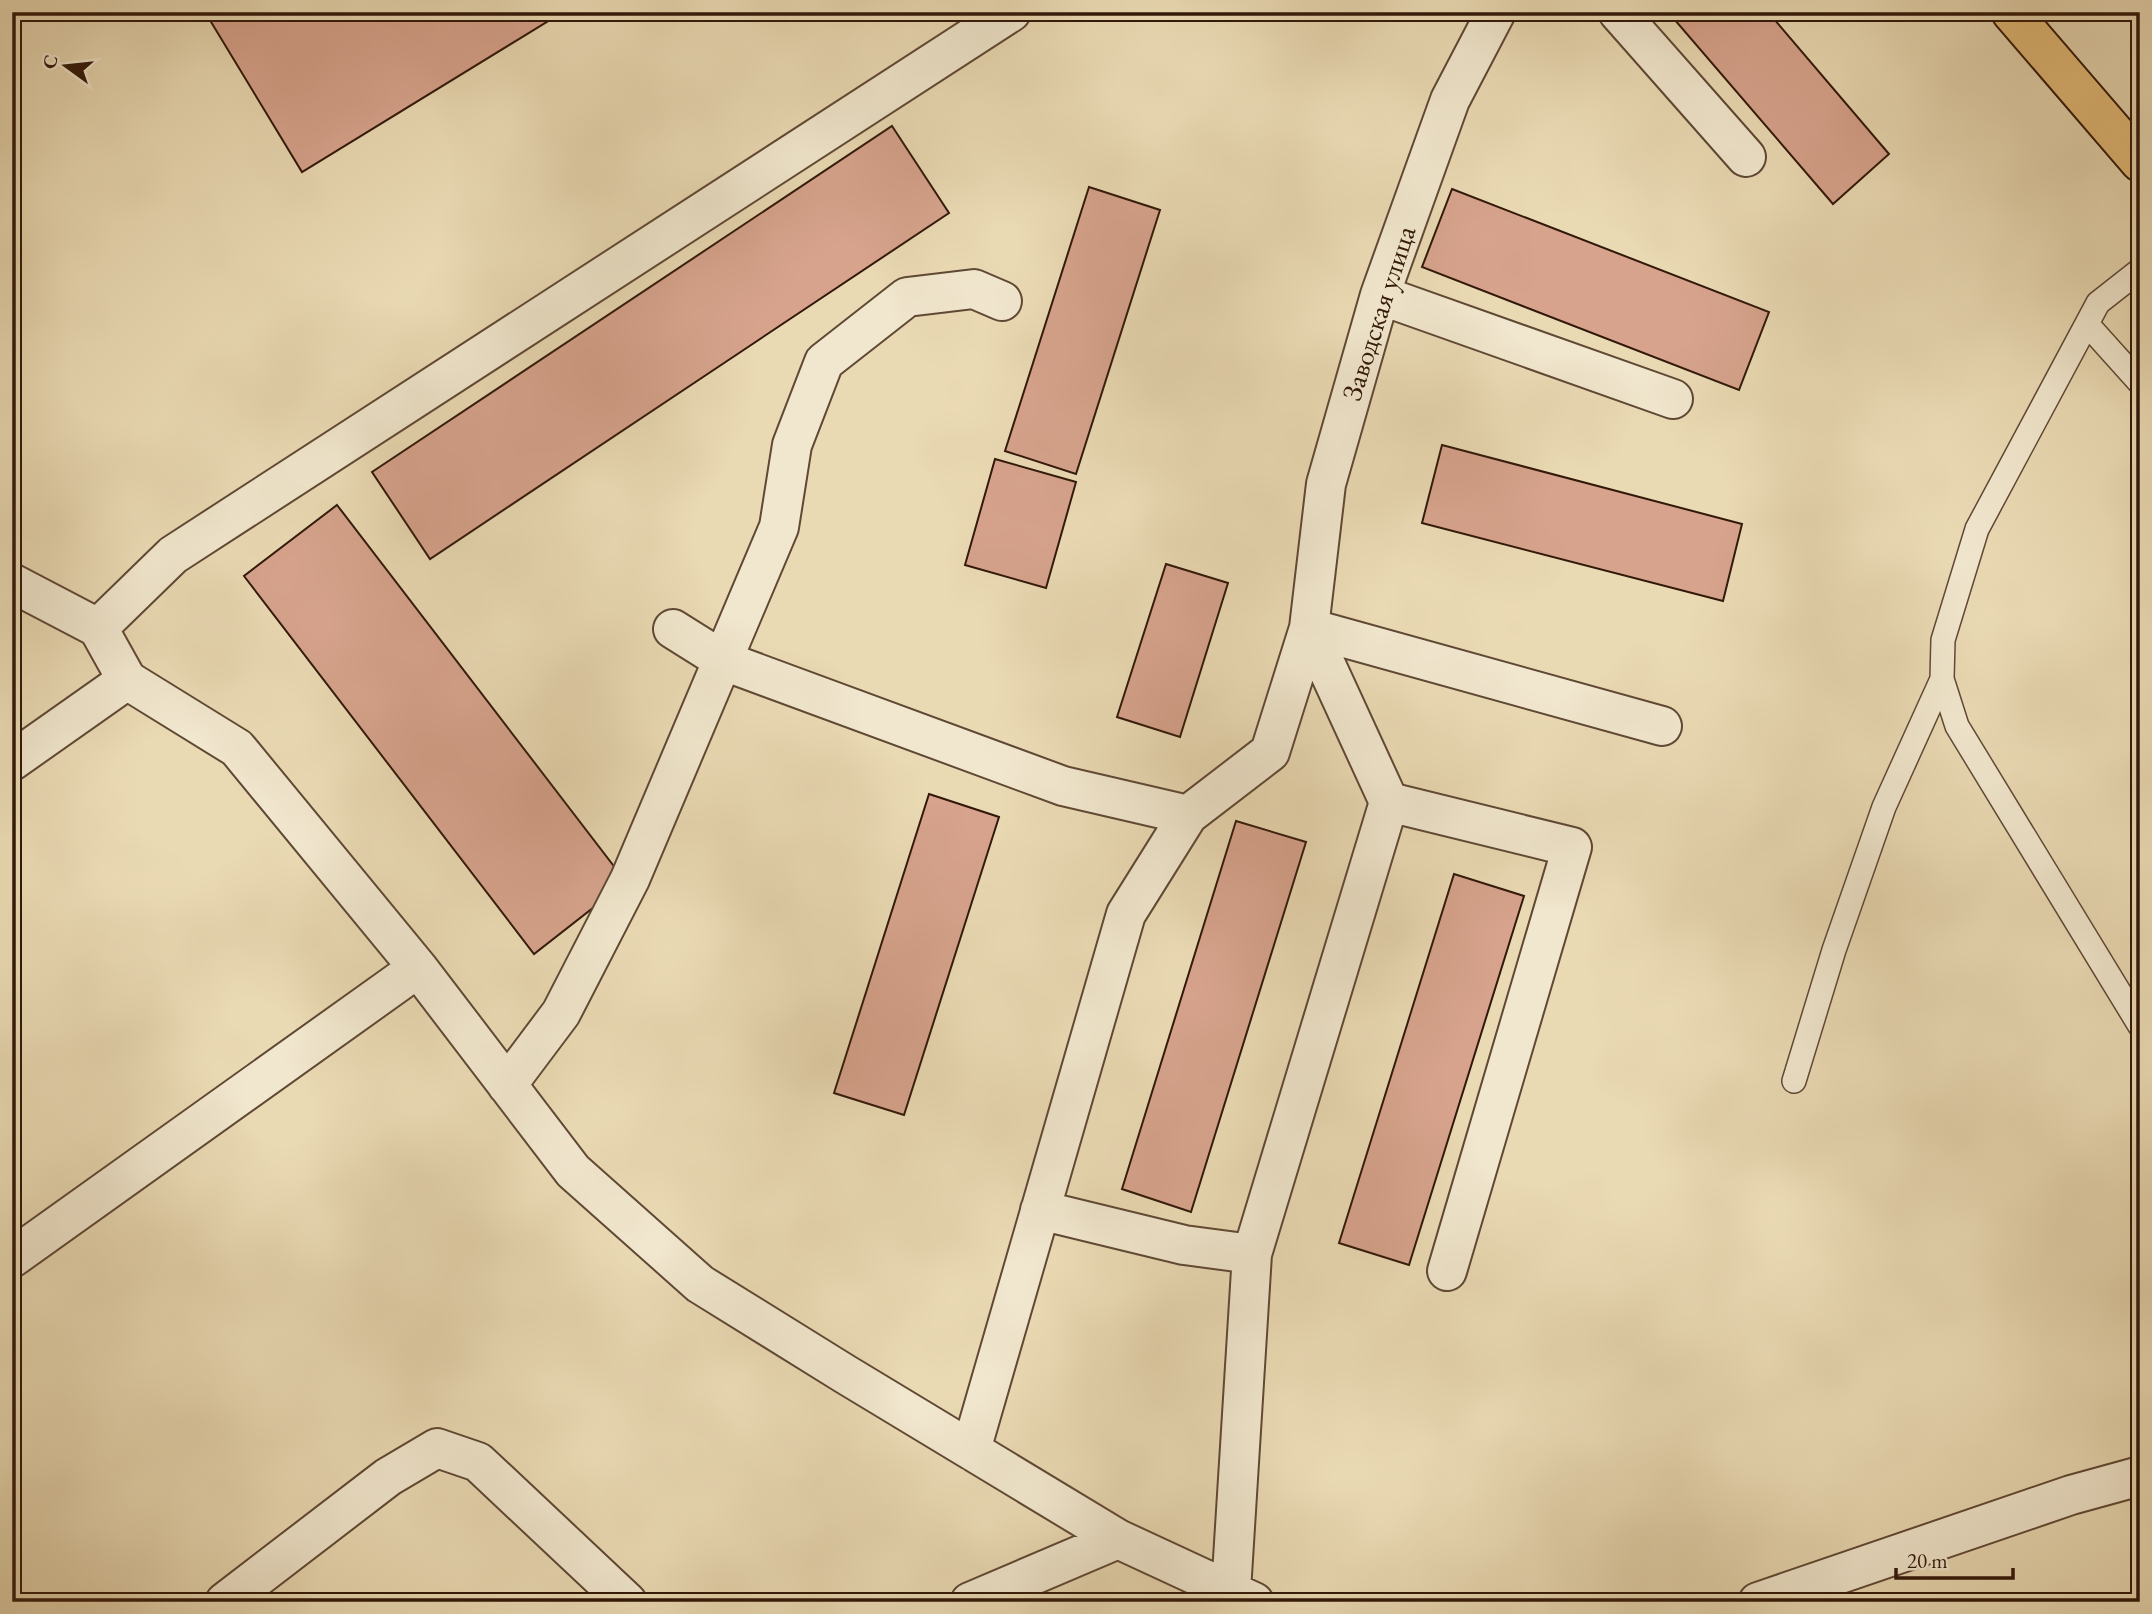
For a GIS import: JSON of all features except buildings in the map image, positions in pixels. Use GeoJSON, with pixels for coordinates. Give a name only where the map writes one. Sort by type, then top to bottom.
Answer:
{"type":"FeatureCollection","features":[{"type":"Feature","properties":{"kind":"main road"},"geometry":{"type":"LineString","coordinates":[[2011,12],[2140,162]]}},
{"type":"Feature","properties":{"kind":"street"},"geometry":{"type":"LineString","coordinates":[[97,628],[173,555],[1011,12]]}},
{"type":"Feature","properties":{"kind":"street","name":"Заводская улица"},"geometry":{"type":"LineString","coordinates":[[1188,815],[1270,752],[1309,628],[1326,484],[1380,295],[1450,100],[1496,12]]}},
{"type":"Feature","properties":{"kind":"street"},"geometry":{"type":"LineString","coordinates":[[1618,12],[1746,157]]}},
{"type":"Feature","properties":{"kind":"street"},"geometry":{"type":"LineString","coordinates":[[506,1085],[561,1013],[630,879],[779,527],[792,445],[824,362],[907,297],[974,289],[1002,301]]}},
{"type":"Feature","properties":{"kind":"street"},"geometry":{"type":"LineString","coordinates":[[1380,295],[1674,399]]}},
{"type":"Feature","properties":{"kind":"street"},"geometry":{"type":"LineString","coordinates":[[12,583],[97,628],[127,680],[237,748],[418,968],[573,1171],[700,1284],[1118,1539],[1243,1597],[1252,1254],[1389,802],[1309,628]]}},
{"type":"Feature","properties":{"kind":"street"},"geometry":{"type":"LineString","coordinates":[[1309,628],[1662,726]]}},
{"type":"Feature","properties":{"kind":"street"},"geometry":{"type":"LineString","coordinates":[[673,629],[724,661],[1063,786],[1188,815],[1126,914],[971,1450]]}},
{"type":"Feature","properties":{"kind":"street"},"geometry":{"type":"LineString","coordinates":[[12,761],[127,680]]}},
{"type":"Feature","properties":{"kind":"street"},"geometry":{"type":"LineString","coordinates":[[1389,802],[1572,847],[1447,1270]]}},
{"type":"Feature","properties":{"kind":"street"},"geometry":{"type":"LineString","coordinates":[[12,1258],[418,968]]}},
{"type":"Feature","properties":{"kind":"street"},"geometry":{"type":"LineString","coordinates":[[1040,1210],[1184,1245],[1252,1254]]}},
{"type":"Feature","properties":{"kind":"street"},"geometry":{"type":"LineString","coordinates":[[225,1602],[388,1477],[437,1448],[478,1462],[627,1602]]}},
{"type":"Feature","properties":{"kind":"street"},"geometry":{"type":"LineString","coordinates":[[1758,1602],[2071,1494],[2140,1476]]}},
{"type":"Feature","properties":{"kind":"street"},"geometry":{"type":"LineString","coordinates":[[970,1602],[1118,1539]]}},
{"type":"Feature","properties":{"kind":"lane"},"geometry":{"type":"LineString","coordinates":[[2140,270],[2098,303],[1977,529],[1942,640],[1942,679],[1957,726],[2140,1026]]}},
{"type":"Feature","properties":{"kind":"lane"},"geometry":{"type":"LineString","coordinates":[[2087,324],[2140,383]]}},
{"type":"Feature","properties":{"kind":"lane"},"geometry":{"type":"LineString","coordinates":[[1794,1080],[1834,950],[1884,807],[1942,679]]}}]}
